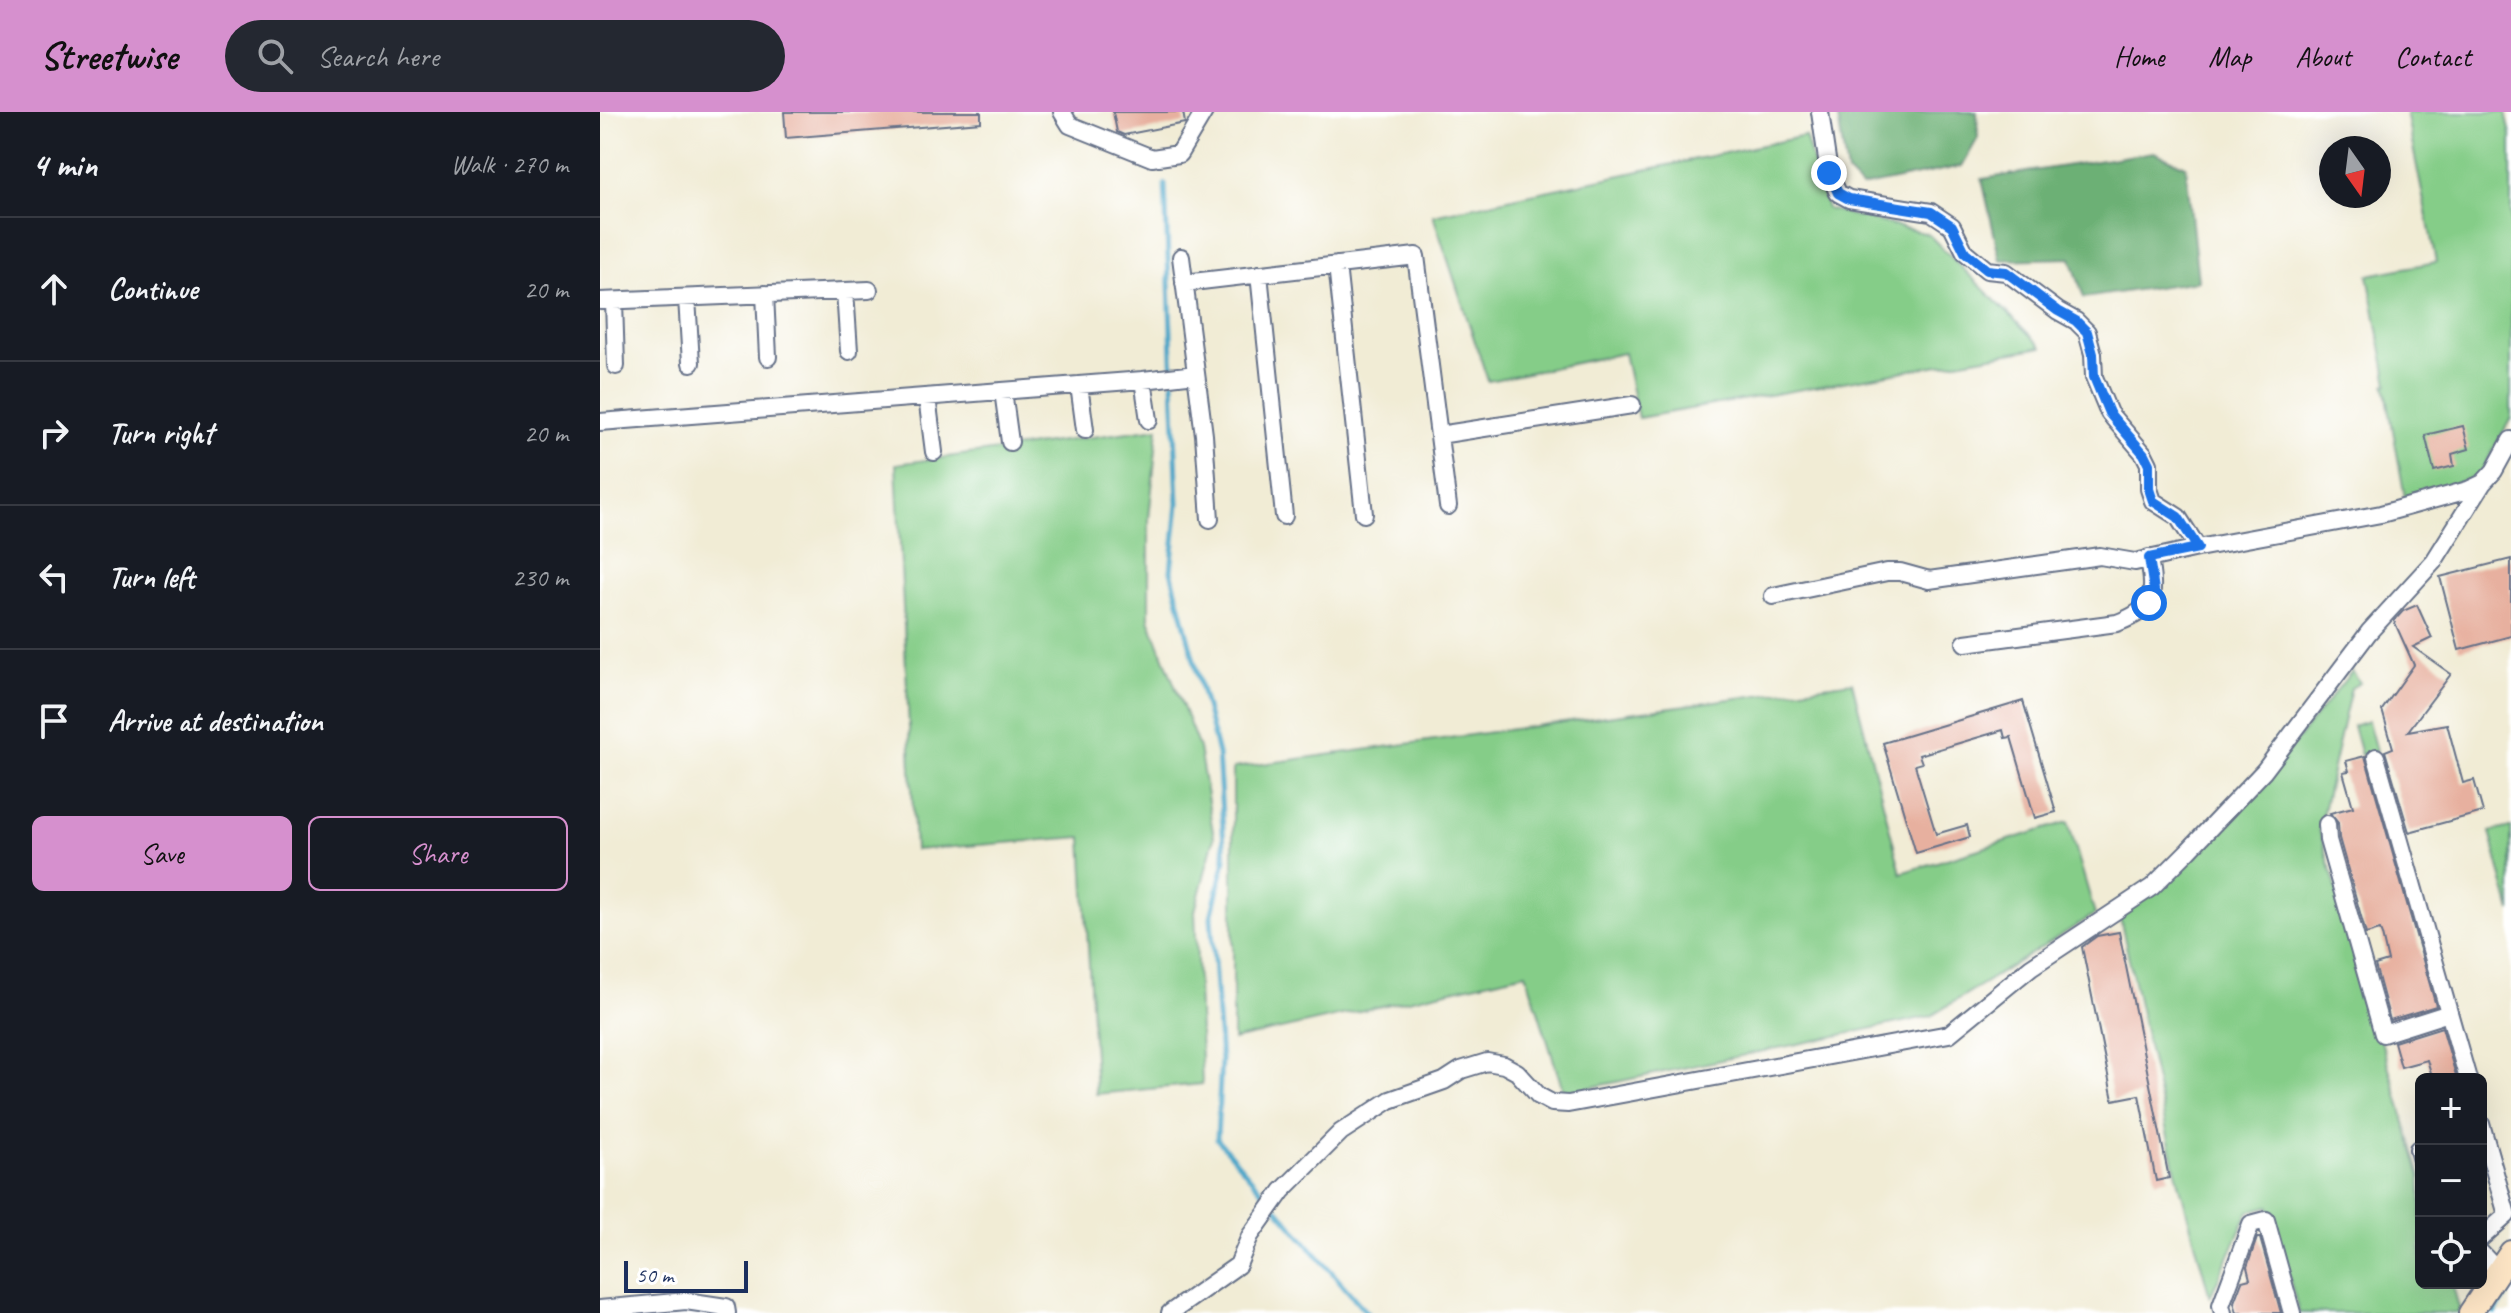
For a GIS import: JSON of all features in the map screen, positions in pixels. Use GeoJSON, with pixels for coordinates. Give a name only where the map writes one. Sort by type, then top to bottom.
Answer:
{"type":"FeatureCollection","features":[{"type":"Feature","properties":{"kind":"street"},"geometry":{"type":"LineString","coordinates":[[1062,112],[1070,125],[1152,158],[1179,154],[1204,112]]}},
{"type":"Feature","properties":{"kind":"street"},"geometry":{"type":"LineString","coordinates":[[1820,112],[1829,173],[1838,193],[1849,199],[1931,212],[1952,226],[1965,252],[1987,270],[2006,272],[2087,332],[2100,395],[2109,413],[2149,464],[2149,489],[2153,501],[2178,517],[2198,548]]}},
{"type":"Feature","properties":{"kind":"street"},"geometry":{"type":"LineString","coordinates":[[1184,283],[1416,256],[1448,506]]}},
{"type":"Feature","properties":{"kind":"street"},"geometry":{"type":"LineString","coordinates":[[1181,257],[1210,519]]}},
{"type":"Feature","properties":{"kind":"street"},"geometry":{"type":"LineString","coordinates":[[1337,265],[1364,514]]}},
{"type":"Feature","properties":{"kind":"street"},"geometry":{"type":"LineString","coordinates":[[1259,274],[1284,516]]}},
{"type":"Feature","properties":{"kind":"street"},"geometry":{"type":"LineString","coordinates":[[616,366],[607,301],[869,290]]}},
{"type":"Feature","properties":{"kind":"street"},"geometry":{"type":"LineString","coordinates":[[845,291],[849,351]]}},
{"type":"Feature","properties":{"kind":"street"},"geometry":{"type":"LineString","coordinates":[[765,294],[768,357]]}},
{"type":"Feature","properties":{"kind":"street"},"geometry":{"type":"LineString","coordinates":[[687,298],[691,363]]}},
{"type":"Feature","properties":{"kind":"street"},"geometry":{"type":"LineString","coordinates":[[600,422],[1196,374]]}},
{"type":"Feature","properties":{"kind":"street"},"geometry":{"type":"LineString","coordinates":[[1143,380],[1149,420]]}},
{"type":"Feature","properties":{"kind":"street"},"geometry":{"type":"LineString","coordinates":[[1079,385],[1085,430]]}},
{"type":"Feature","properties":{"kind":"street"},"geometry":{"type":"LineString","coordinates":[[1003,391],[1010,442]]}},
{"type":"Feature","properties":{"kind":"street"},"geometry":{"type":"LineString","coordinates":[[927,397],[934,452]]}},
{"type":"Feature","properties":{"kind":"street"},"geometry":{"type":"LineString","coordinates":[[1439,435],[1632,405]]}},
{"type":"Feature","properties":{"kind":"street"},"geometry":{"type":"LineString","coordinates":[[1170,1313],[1238,1265],[1250,1236],[1282,1191],[1341,1132],[1390,1100],[1444,1081],[1461,1070],[1487,1062],[1504,1065],[1517,1072],[1539,1096],[1552,1103],[1568,1104],[1949,1034],[2031,967],[2152,887],[2264,771],[2369,632],[2434,561],[2511,440]]}},
{"type":"Feature","properties":{"kind":"street"},"geometry":{"type":"LineString","coordinates":[[1773,596],[1887,572],[1900,572],[1929,580],[2100,556],[2135,562],[2381,514],[2483,483]]}},
{"type":"Feature","properties":{"kind":"street"},"geometry":{"type":"LineString","coordinates":[[1965,643],[2117,623],[2135,616],[2149,603],[2154,590],[2149,558]]}},
{"type":"Feature","properties":{"kind":"street"},"geometry":{"type":"LineString","coordinates":[[2376,757],[2466,1073]]}},
{"type":"Feature","properties":{"kind":"street"},"geometry":{"type":"LineString","coordinates":[[2327,824],[2328,840],[2383,1034],[2449,1013]]}},
{"type":"Feature","properties":{"kind":"street"},"geometry":{"type":"LineString","coordinates":[[2487,1145],[2507,1215],[2487,1233]]}},
{"type":"Feature","properties":{"kind":"street"},"geometry":{"type":"LineString","coordinates":[[2223,1313],[2221,1305],[2251,1224],[2266,1220],[2292,1313]]}},
{"type":"Feature","properties":{"kind":"street"},"geometry":{"type":"LineString","coordinates":[[2470,1313],[2511,1252]]}},
{"type":"Feature","properties":{"kind":"street"},"geometry":{"type":"LineString","coordinates":[[2487,1259],[2498,1271]]}},
{"type":"Feature","properties":{"kind":"street"},"geometry":{"type":"LineString","coordinates":[[600,1309],[640,1310],[686,1301],[726,1307],[727,1313]]}},
{"type":"Feature","properties":{"kind":"green space"},"geometry":{"type":"Polygon","coordinates":[[[1837,112],[1977,112],[1978,138],[1962,166],[1861,187],[1847,173],[1837,112]]]}},
{"type":"Feature","properties":{"kind":"green space"},"geometry":{"type":"Polygon","coordinates":[[[2406,112],[2506,112],[2511,135],[2511,418],[2479,476],[2405,498],[2368,275],[2436,262],[2406,112]]]}},
{"type":"Feature","properties":{"kind":"green space"},"geometry":{"type":"Polygon","coordinates":[[[1805,136],[1827,209],[1928,234],[2042,347],[1638,418],[1624,353],[1488,381],[1433,215],[1805,136]]]}},
{"type":"Feature","properties":{"kind":"green space"},"geometry":{"type":"Polygon","coordinates":[[[2154,152],[2186,166],[2198,281],[2084,298],[2071,258],[2000,260],[1982,179],[2154,152]]]}},
{"type":"Feature","properties":{"kind":"green space"},"geometry":{"type":"Polygon","coordinates":[[[1158,428],[1149,519],[1149,619],[1199,748],[1214,838],[1195,911],[1202,1084],[1096,1094],[1082,837],[915,850],[896,464],[1158,428]]]}},
{"type":"Feature","properties":{"kind":"green space"},"geometry":{"type":"Polygon","coordinates":[[[2352,671],[2360,683],[2351,688],[2319,829],[2415,1157],[2415,1289],[2454,1289],[2459,1313],[2299,1313],[2269,1206],[2249,1211],[2210,1297],[2175,1168],[2119,914],[2167,883],[2250,799],[2352,671]]]}},
{"type":"Feature","properties":{"kind":"green space"},"geometry":{"type":"Polygon","coordinates":[[[1852,682],[1901,873],[2068,822],[2095,914],[1931,1016],[1564,1093],[1526,973],[1233,1040],[1233,768],[1852,682]]]}},
{"type":"Feature","properties":{"kind":"green space"},"geometry":{"type":"Polygon","coordinates":[[[2368,721],[2376,751],[2361,755],[2353,726],[2368,721]]]}},
{"type":"Feature","properties":{"kind":"green space"},"geometry":{"type":"Polygon","coordinates":[[[2511,827],[2511,912],[2490,832],[2511,827]]]}},
{"type":"Feature","properties":{"kind":"building"},"geometry":{"type":"Polygon","coordinates":[[[784,112],[981,112],[981,122],[786,138],[784,112]]]}},
{"type":"Feature","properties":{"kind":"building"},"geometry":{"type":"Polygon","coordinates":[[[1113,112],[1183,112],[1185,123],[1124,135],[1117,132],[1113,112]]]}},
{"type":"Feature","properties":{"kind":"building"},"geometry":{"type":"Polygon","coordinates":[[[2463,426],[2469,449],[2452,454],[2454,466],[2434,471],[2425,435],[2463,426]]]}},
{"type":"Feature","properties":{"kind":"building"},"geometry":{"type":"Polygon","coordinates":[[[2511,559],[2511,636],[2459,650],[2440,577],[2511,559]]]}},
{"type":"Feature","properties":{"kind":"building"},"geometry":{"type":"Polygon","coordinates":[[[2417,605],[2432,638],[2413,647],[2451,674],[2408,731],[2447,724],[2463,783],[2474,780],[2483,812],[2409,832],[2385,751],[2393,748],[2382,710],[2414,665],[2394,621],[2403,611],[2417,605]]]}},
{"type":"Feature","properties":{"kind":"building"},"geometry":{"type":"Polygon","coordinates":[[[2023,701],[2056,812],[2035,818],[2011,737],[2005,738],[2003,730],[1919,755],[1922,763],[1915,765],[1936,834],[1967,825],[1970,837],[1916,853],[1883,743],[2023,701]]]}},
{"type":"Feature","properties":{"kind":"building"},"geometry":{"type":"Polygon","coordinates":[[[2365,756],[2436,1006],[2390,1020],[2375,965],[2388,961],[2382,935],[2380,930],[2366,934],[2339,838],[2338,823],[2330,813],[2353,807],[2343,772],[2349,771],[2346,761],[2365,756]]]}},
{"type":"Feature","properties":{"kind":"building"},"geometry":{"type":"Polygon","coordinates":[[[2119,932],[2169,1178],[2156,1181],[2139,1095],[2113,1100],[2082,947],[2097,936],[2119,932]]]}},
{"type":"Feature","properties":{"kind":"building"},"geometry":{"type":"Polygon","coordinates":[[[2442,1027],[2455,1073],[2431,1073],[2427,1060],[2401,1067],[2394,1042],[2442,1027]]]}},
{"type":"Feature","properties":{"kind":"building"},"geometry":{"type":"Polygon","coordinates":[[[2257,1238],[2260,1238],[2281,1313],[2237,1313],[2234,1302],[2242,1281],[2250,1279],[2247,1267],[2257,1238]]]}},
{"type":"Feature","properties":{"kind":"waterway"},"geometry":{"type":"LineString","coordinates":[[1165,184],[1178,504],[1171,571],[1218,754],[1225,860],[1211,917],[1221,1060],[1217,1139],[1367,1313]]}},
{"type":"Feature","properties":{"kind":"waterway"},"geometry":{"type":"LineString","coordinates":[[2495,1313],[2511,1288]]}},
{"type":"Feature","properties":{"kind":"route"},"geometry":{"type":"LineString","coordinates":[[1829,173],[1838,193],[1849,199],[1931,212],[1952,226],[1965,252],[1987,270],[2006,272],[2087,332],[2100,395],[2109,413],[2149,464],[2149,489],[2153,501],[2178,517],[2198,548],[2149,558],[2154,590],[2149,603]]}}]}
